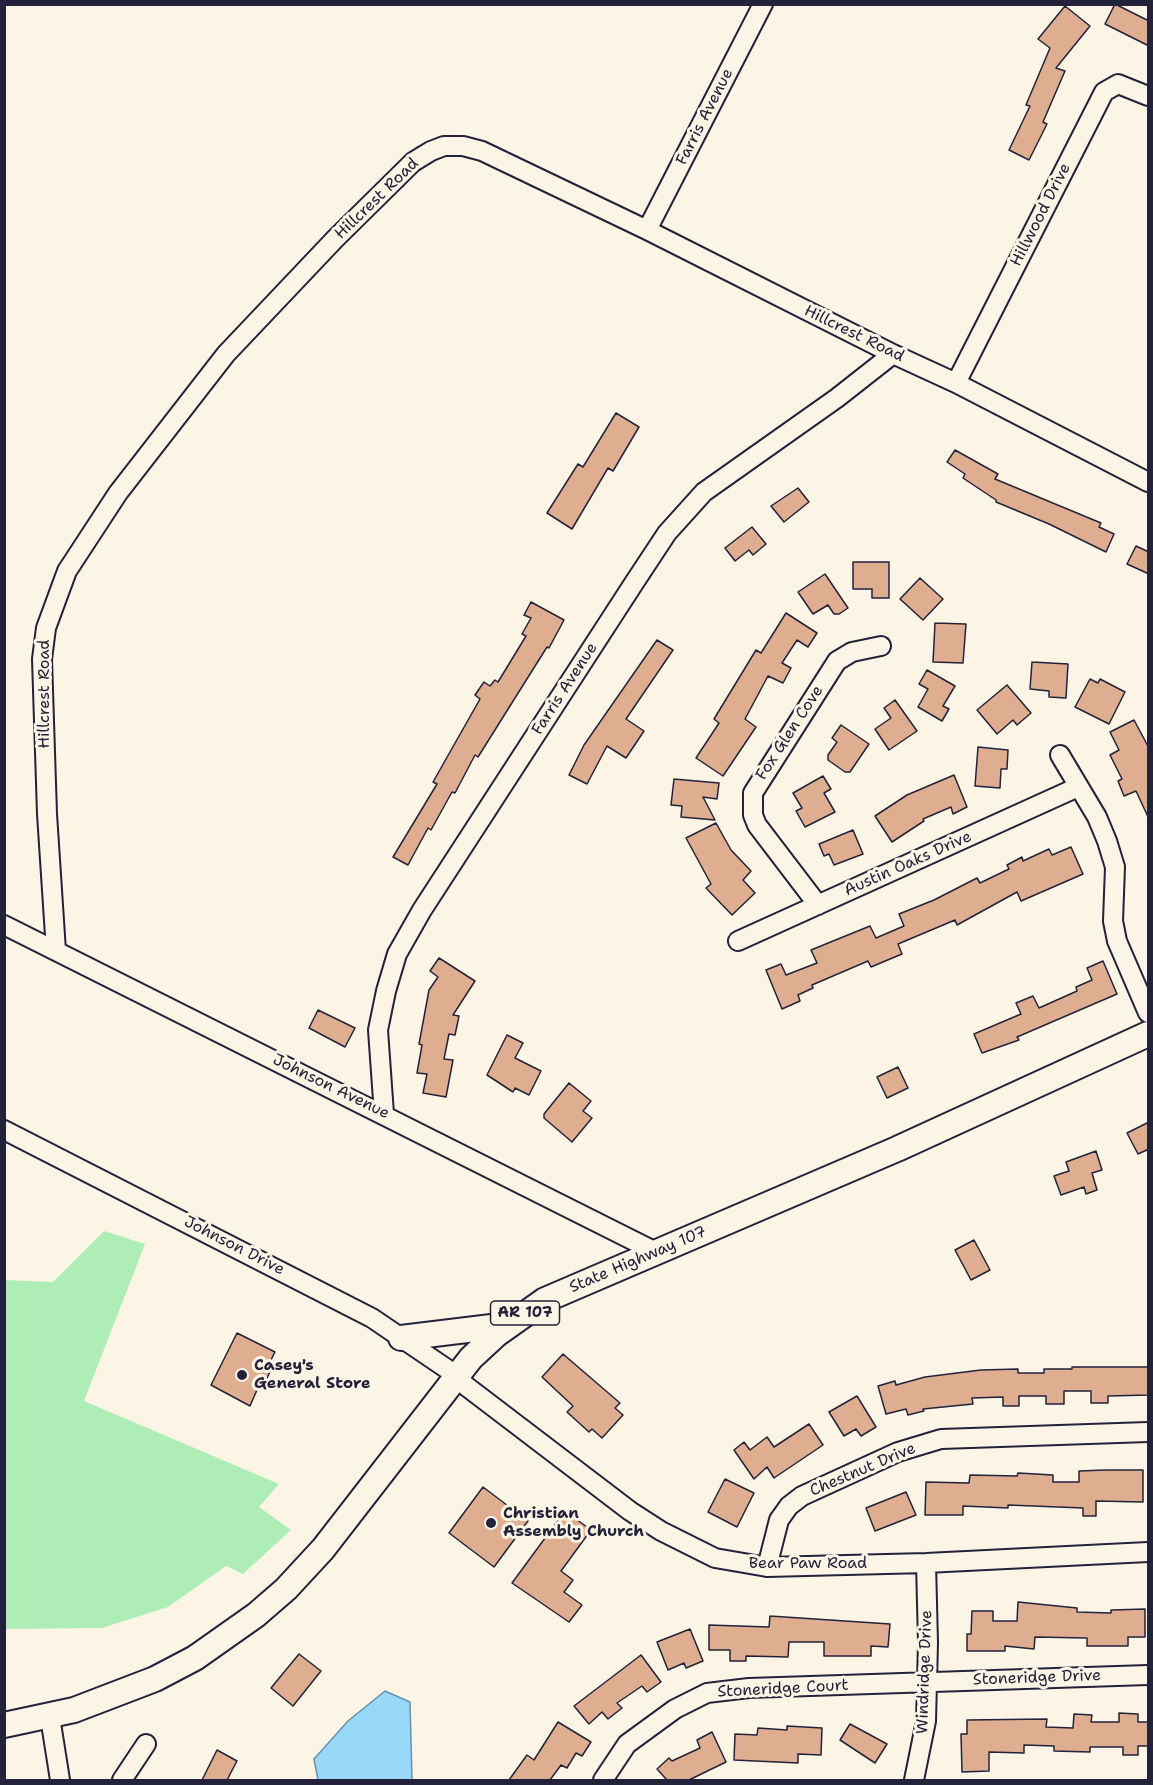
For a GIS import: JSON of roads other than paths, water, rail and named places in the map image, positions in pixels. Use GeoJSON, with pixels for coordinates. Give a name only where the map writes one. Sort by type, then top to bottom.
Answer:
{"type":"FeatureCollection","features":[{"type":"Feature","properties":{"kind":"main road","name":"State Highway 107"},"geometry":{"type":"LineString","coordinates":[[4,1725],[50,1717],[155,1679],[195,1658],[256,1615],[286,1589],[323,1549],[456,1375],[508,1325],[544,1300],[1000,1104],[1149,1034]]}},
{"type":"Feature","properties":{"kind":"main road"},"geometry":{"type":"LineString","coordinates":[[401,1338],[508,1325]]}},
{"type":"Feature","properties":{"kind":"street","name":"Farris Avenue"},"geometry":{"type":"LineString","coordinates":[[646,230],[763,4]]}},
{"type":"Feature","properties":{"kind":"street","name":"Hillwood Drive"},"geometry":{"type":"LineString","coordinates":[[956,383],[1104,92],[1118,84],[1149,96]]}},
{"type":"Feature","properties":{"kind":"street","name":"Hillcrest Road"},"geometry":{"type":"LineString","coordinates":[[56,951],[52,918],[42,679],[46,628],[72,561],[118,494],[226,354],[335,238],[413,162],[444,146],[464,146],[482,151],[956,383],[1149,482]]}},
{"type":"Feature","properties":{"kind":"street","name":"Farris Avenue"},"geometry":{"type":"LineString","coordinates":[[384,1114],[378,1030],[397,954],[422,910],[634,582],[668,532],[704,492],[837,398],[893,354]]}},
{"type":"Feature","properties":{"kind":"street","name":"Fox Glen Cove"},"geometry":{"type":"LineString","coordinates":[[818,905],[757,825],[753,815],[753,793],[837,661],[852,652],[880,646]]}},
{"type":"Feature","properties":{"kind":"street"},"geometry":{"type":"LineString","coordinates":[[1060,755],[1097,817],[1107,841],[1115,867],[1113,921],[1117,941],[1149,1013]]}},
{"type":"Feature","properties":{"kind":"street","name":"Austin Oaks Drive"},"geometry":{"type":"LineString","coordinates":[[738,941],[1078,787]]}},
{"type":"Feature","properties":{"kind":"street","name":"Johnson Avenue"},"geometry":{"type":"LineString","coordinates":[[4,925],[656,1252]]}},
{"type":"Feature","properties":{"kind":"street","name":"Johnson Drive"},"geometry":{"type":"LineString","coordinates":[[4,1130],[361,1312],[456,1375]]}},
{"type":"Feature","properties":{"kind":"street","name":"Bear Paw Road"},"geometry":{"type":"LineString","coordinates":[[456,1375],[466,1386],[576,1470],[661,1531],[715,1558],[767,1566],[926,1563],[1149,1552]]}},
{"type":"Feature","properties":{"kind":"street","name":"Chestnut Drive"},"geometry":{"type":"LineString","coordinates":[[767,1566],[778,1520],[789,1506],[802,1496],[898,1452],[941,1439],[1149,1431]]}},
{"type":"Feature","properties":{"kind":"street","name":"Windridge Drive"},"geometry":{"type":"LineString","coordinates":[[914,1780],[923,1740],[926,1682],[926,1563]]}},
{"type":"Feature","properties":{"kind":"street","name":"Stoneridge Drive"},"geometry":{"type":"LineString","coordinates":[[926,1682],[1149,1675]]}},
{"type":"Feature","properties":{"kind":"street","name":"Stoneridge Court"},"geometry":{"type":"LineString","coordinates":[[603,1780],[627,1744],[636,1736],[675,1709],[707,1693],[749,1688],[926,1682]]}},
{"type":"Feature","properties":{"kind":"street"},"geometry":{"type":"LineString","coordinates":[[50,1717],[60,1780]]}},
{"type":"Feature","properties":{"kind":"street"},"geometry":{"type":"LineString","coordinates":[[122,1780],[146,1744]]}},
{"type":"Feature","properties":{"kind":"water"},"geometry":{"type":"Polygon","coordinates":[[[385,1691],[410,1702],[412,1780],[318,1780],[314,1759],[348,1721],[385,1691]]]}},
{"type":"Feature","properties":{"kind":"place","name":"Casey's General Store"},"geometry":{"type":"Point","coordinates":[242,1375]}},
{"type":"Feature","properties":{"kind":"place","name":"Christian Assembly Church"},"geometry":{"type":"Point","coordinates":[491,1523]}}]}
